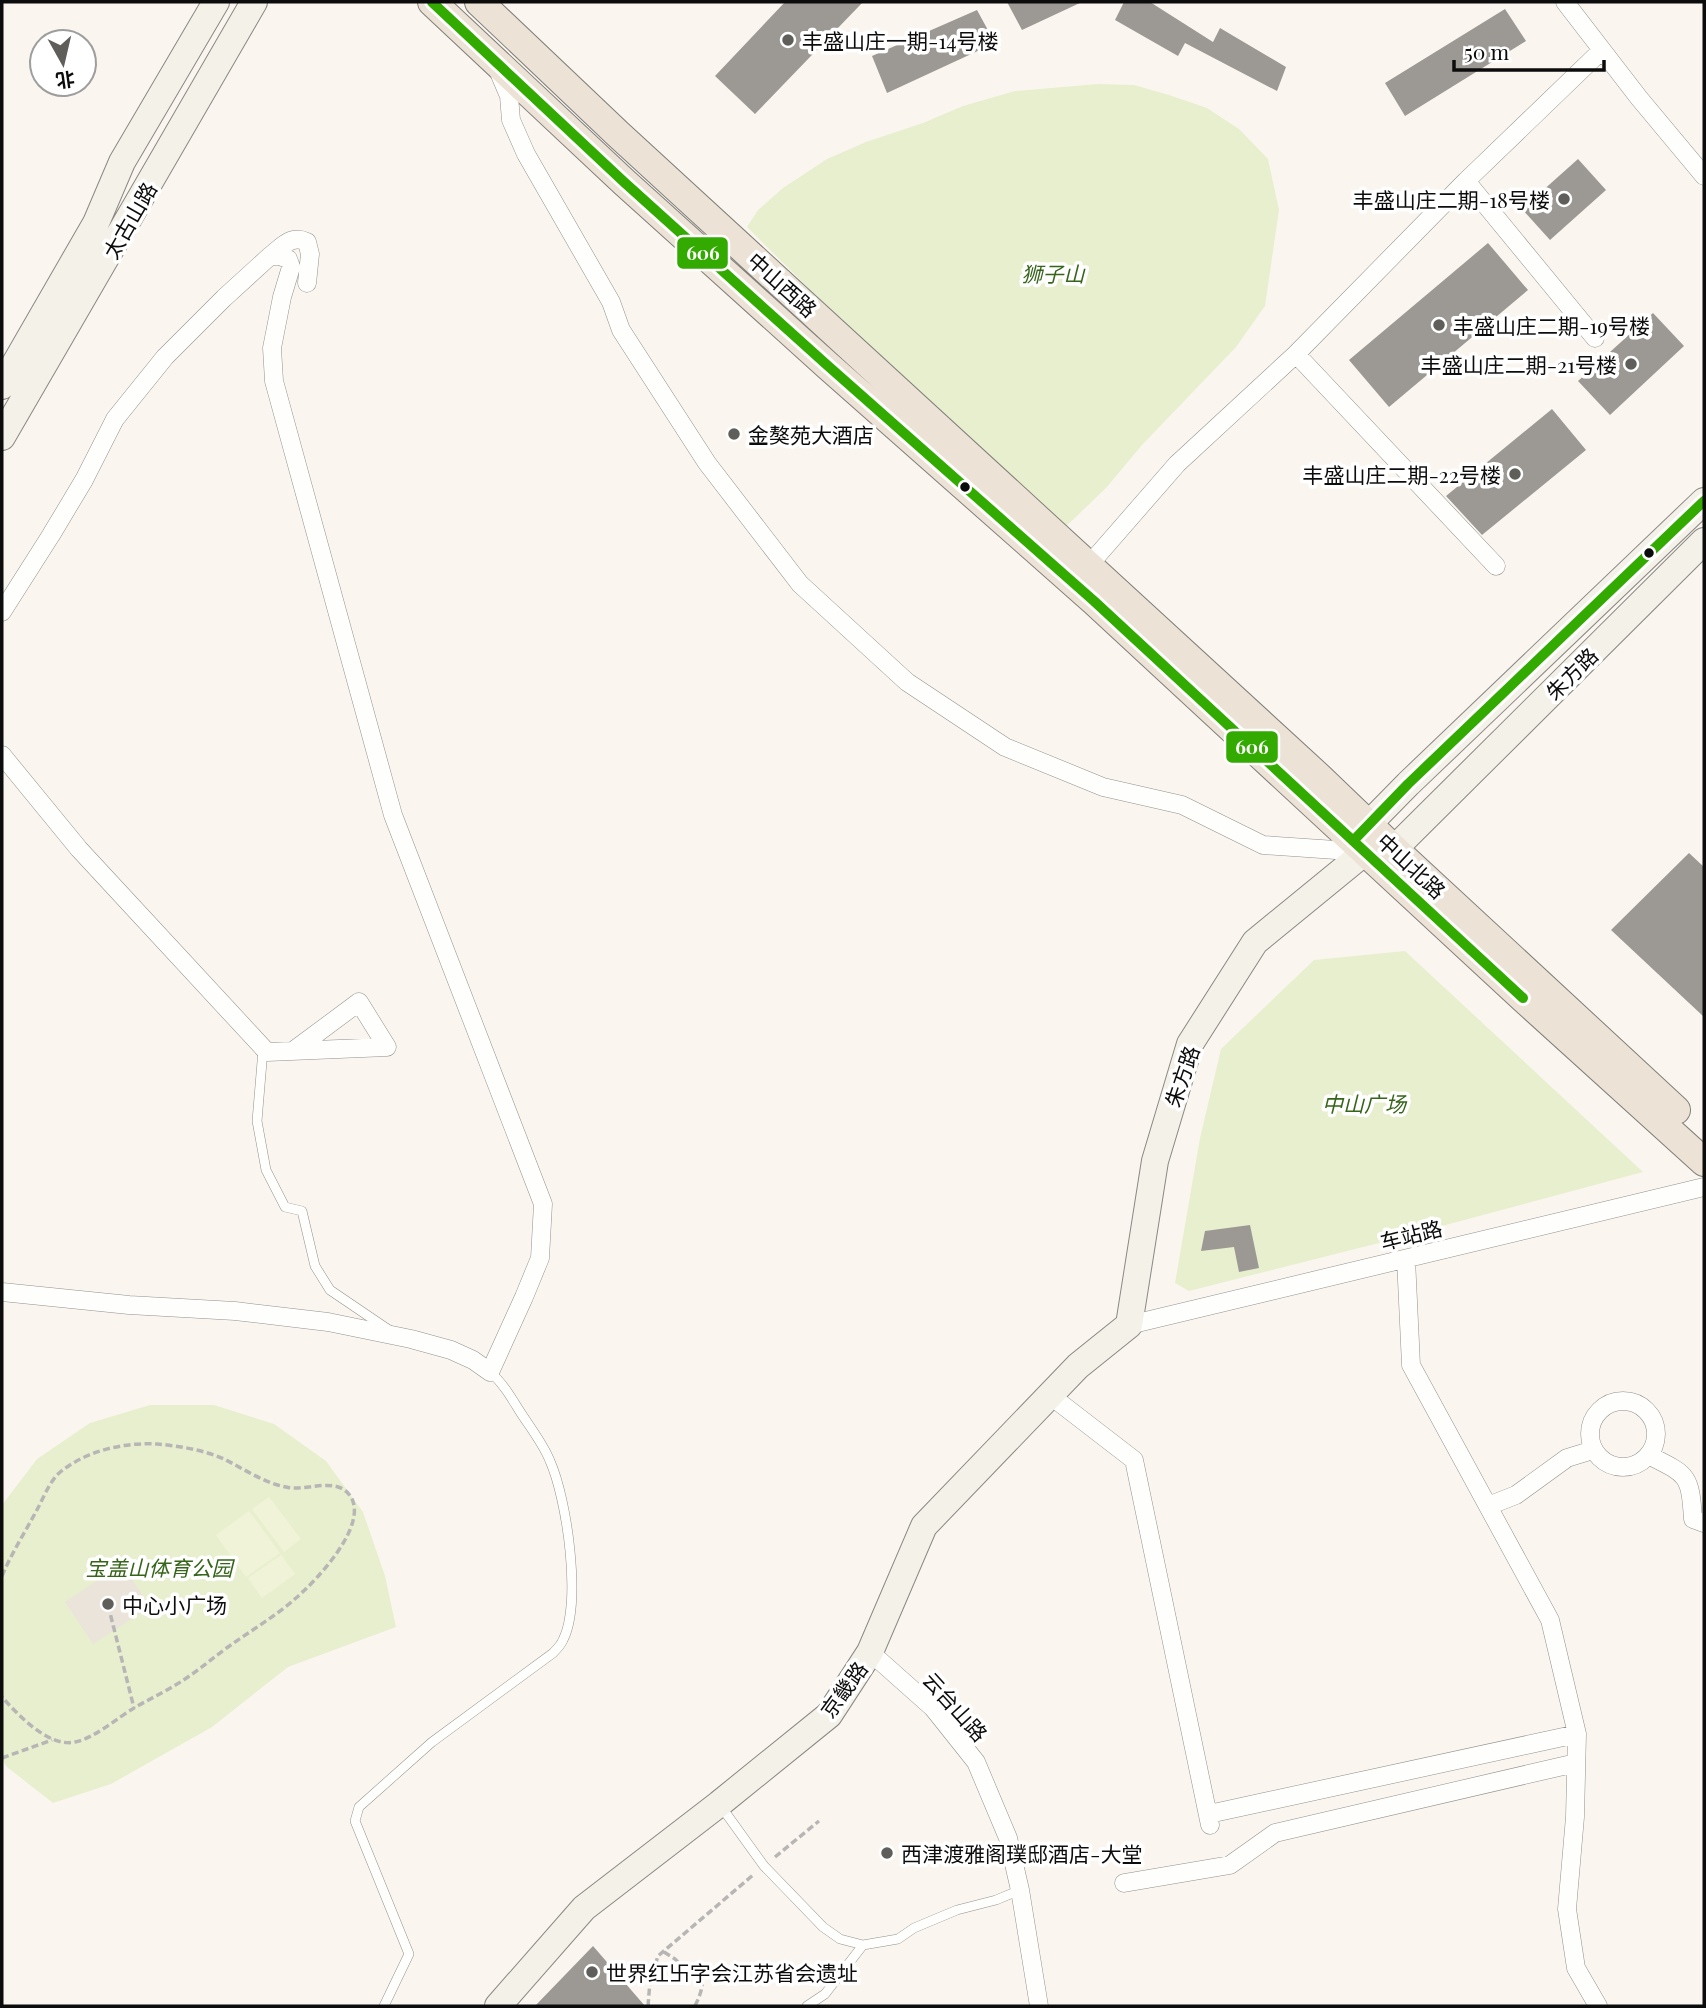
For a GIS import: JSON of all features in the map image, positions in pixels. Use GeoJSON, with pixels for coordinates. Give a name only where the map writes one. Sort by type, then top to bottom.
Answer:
{"type":"FeatureCollection","features":[{"type":"Feature","properties":{"kind":"main road","name":"中山西路"},"geometry":{"type":"LineString","coordinates":[[432,2],[624,182],[797,338],[1372,846],[1523,998],[1704,1162]]}},
{"type":"Feature","properties":{"kind":"main road","name":"中山西路"},"geometry":{"type":"LineString","coordinates":[[479,2],[618,134],[1089,565]]}},
{"type":"Feature","properties":{"kind":"main road","name":"中山北路"},"geometry":{"type":"LineString","coordinates":[[1089,565],[1321,778],[1372,846],[1704,1136]]}},
{"type":"Feature","properties":{"kind":"street","name":"太古山路"},"geometry":{"type":"LineString","coordinates":[[2,386],[96,223],[122,162],[216,2]]}},
{"type":"Feature","properties":{"kind":"street","name":"太古山路"},"geometry":{"type":"LineString","coordinates":[[2,437],[254,2]]}},
{"type":"Feature","properties":{"kind":"street"},"geometry":{"type":"LineString","coordinates":[[1565,2],[1639,98],[1704,176]]}},
{"type":"Feature","properties":{"kind":"street"},"geometry":{"type":"LineString","coordinates":[[1089,565],[1177,464],[1296,354],[1466,181],[1602,50]]}},
{"type":"Feature","properties":{"kind":"street"},"geometry":{"type":"LineString","coordinates":[[492,58],[509,96],[511,120],[526,154],[611,302],[621,330],[707,463],[800,584],[906,682],[1005,747],[1103,787],[1182,805],[1263,845],[1372,846]]}},
{"type":"Feature","properties":{"kind":"street"},"geometry":{"type":"LineString","coordinates":[[1466,181],[1595,338]]}},
{"type":"Feature","properties":{"kind":"street"},"geometry":{"type":"LineString","coordinates":[[2,612],[84,480],[115,419],[165,357],[224,298],[291,239],[300,238],[307,242],[310,254],[307,283]]}},
{"type":"Feature","properties":{"kind":"street"},"geometry":{"type":"LineString","coordinates":[[2,1292],[129,1305],[236,1311],[328,1322],[451,1350],[474,1360],[490,1372],[540,1258],[542,1204],[393,816],[274,381],[272,348],[291,267],[288,259],[270,256]]}},
{"type":"Feature","properties":{"kind":"street"},"geometry":{"type":"LineString","coordinates":[[1296,354],[1496,566]]}},
{"type":"Feature","properties":{"kind":"street","name":"朱方路"},"geometry":{"type":"LineString","coordinates":[[1372,846],[1704,501]]}},
{"type":"Feature","properties":{"kind":"street","name":"朱方路"},"geometry":{"type":"LineString","coordinates":[[1129,1325],[1154,1161],[1190,1044],[1255,942],[1372,846],[1704,541]]}},
{"type":"Feature","properties":{"kind":"street"},"geometry":{"type":"LineString","coordinates":[[2,755],[79,849],[267,1052],[320,1050],[387,1047],[359,1002],[293,1051]]}},
{"type":"Feature","properties":{"kind":"street","name":"车站路"},"geometry":{"type":"LineString","coordinates":[[1129,1325],[1704,1187]]}},
{"type":"Feature","properties":{"kind":"street"},"geometry":{"type":"LineString","coordinates":[[1406,1259],[1412,1365],[1550,1620],[1577,1734],[1575,1817],[1567,1909],[1576,1968],[1598,2006]]}},
{"type":"Feature","properties":{"kind":"street","name":"京畿路"},"geometry":{"type":"LineString","coordinates":[[498,2006],[584,1908],[829,1715],[870,1652],[924,1526],[1078,1366],[1129,1325]]}},
{"type":"Feature","properties":{"kind":"street"},"geometry":{"type":"LineString","coordinates":[[1051,1396],[1135,1460],[1210,1819],[1577,1734]]}},
{"type":"Feature","properties":{"kind":"street"},"geometry":{"type":"LineString","coordinates":[[1627,1401],[1646,1410],[1653,1419],[1656,1442],[1643,1461],[1621,1468],[1600,1459],[1593,1450],[1589,1430],[1598,1411],[1606,1405],[1627,1401]]}},
{"type":"Feature","properties":{"kind":"street"},"geometry":{"type":"LineString","coordinates":[[1488,1506],[1516,1495],[1566,1458],[1593,1450]]}},
{"type":"Feature","properties":{"kind":"street"},"geometry":{"type":"LineString","coordinates":[[1648,1455],[1674,1468],[1686,1479],[1691,1488],[1693,1519],[1704,1523]]}},
{"type":"Feature","properties":{"kind":"street","name":"云台山路"},"geometry":{"type":"LineString","coordinates":[[870,1652],[933,1708],[976,1762],[1008,1838],[1020,1890],[1039,2006]]}},
{"type":"Feature","properties":{"kind":"street"},"geometry":{"type":"LineString","coordinates":[[1124,1883],[1230,1865],[1275,1833],[1576,1763]]}},
{"type":"Feature","properties":{"kind":"lane"},"geometry":{"type":"LineString","coordinates":[[263,1048],[257,1121],[266,1170],[285,1207],[302,1211],[315,1266],[330,1290],[400,1337]]}},
{"type":"Feature","properties":{"kind":"lane"},"geometry":{"type":"LineString","coordinates":[[384,2006],[410,1954],[355,1821],[359,1807],[432,1742],[554,1653],[563,1640],[570,1616],[568,1529],[557,1480],[550,1459],[510,1396],[490,1372]]}},
{"type":"Feature","properties":{"kind":"lane"},"geometry":{"type":"LineString","coordinates":[[719,1804],[764,1866],[823,1927],[840,1939],[863,1945],[898,1939],[914,1928],[957,1910],[996,1900],[1020,1890]]}},
{"type":"Feature","properties":{"kind":"lane"},"geometry":{"type":"LineString","coordinates":[[807,2006],[825,1994],[863,1945]]}},
{"type":"Feature","properties":{"kind":"path"},"geometry":{"type":"LineString","coordinates":[[2,1576],[56,1475],[78,1461],[106,1449],[155,1444],[183,1447],[221,1457],[282,1486],[300,1489],[328,1485],[342,1488],[350,1495],[354,1504],[353,1522],[345,1541],[295,1600],[186,1678],[107,1726],[74,1743],[49,1740],[2,1758]]}},
{"type":"Feature","properties":{"kind":"path"},"geometry":{"type":"LineString","coordinates":[[108,1605],[134,1708]]}},
{"type":"Feature","properties":{"kind":"path"},"geometry":{"type":"LineString","coordinates":[[2,1697],[20,1717],[54,1741]]}},
{"type":"Feature","properties":{"kind":"path"},"geometry":{"type":"LineString","coordinates":[[648,2006],[650,1981],[658,1956],[819,1821]]}},
{"type":"Feature","properties":{"kind":"path"},"geometry":{"type":"LineString","coordinates":[[663,1952],[676,1959],[689,1974],[699,1971],[702,1974],[702,1988],[695,2006]]}},
{"type":"Feature","properties":{"kind":"green space","name":"狮子山"},"geometry":{"type":"Polygon","coordinates":[[[1098,84],[1134,85],[1169,95],[1207,108],[1239,129],[1268,159],[1279,210],[1265,306],[1236,347],[1142,445],[1106,488],[1057,535],[747,227],[758,210],[783,188],[827,159],[866,142],[963,106],[1015,91],[1098,84]]]}},
{"type":"Feature","properties":{"kind":"green space","name":"中山广场"},"geometry":{"type":"Polygon","coordinates":[[[1405,951],[1643,1172],[1189,1291],[1175,1283],[1200,1138],[1221,1049],[1314,960],[1405,951]]]}},
{"type":"Feature","properties":{"kind":"green space","name":"宝盖山体育公园"},"geometry":{"type":"Polygon","coordinates":[[[150,1405],[214,1405],[274,1424],[326,1461],[363,1512],[385,1576],[396,1627],[288,1667],[212,1727],[111,1784],[53,1803],[7,1767],[2,1760],[2,1505],[37,1459],[90,1423],[150,1405]]]}},
{"type":"Feature","properties":{"kind":"green space"},"geometry":{"type":"Polygon","coordinates":[[[269,1497],[301,1539],[284,1552],[252,1509],[269,1497]]]}},
{"type":"Feature","properties":{"kind":"green space"},"geometry":{"type":"Polygon","coordinates":[[[249,1511],[280,1553],[246,1577],[216,1535],[249,1511]]]}},
{"type":"Feature","properties":{"kind":"green space"},"geometry":{"type":"Polygon","coordinates":[[[281,1555],[295,1574],[262,1598],[248,1578],[281,1555]]]}},
{"type":"Feature","properties":{"kind":"shaded area","name":"中心小广场"},"geometry":{"type":"Polygon","coordinates":[[[122,1564],[150,1607],[93,1644],[65,1602],[122,1564]]]}},
{"type":"Feature","properties":{"kind":"building","name":"丰盛山庄一期-14号楼"},"geometry":{"type":"Polygon","coordinates":[[[785,2],[863,2],[755,114],[715,76],[785,2]]]}},
{"type":"Feature","properties":{"kind":"building"},"geometry":{"type":"Polygon","coordinates":[[[1007,2],[1082,2],[1022,30],[1007,2]]]}},
{"type":"Feature","properties":{"kind":"building"},"geometry":{"type":"Polygon","coordinates":[[[1124,2],[1150,2],[1213,42],[1220,28],[1286,67],[1277,91],[1185,43],[1178,56],[1115,20],[1124,2]]]}},
{"type":"Feature","properties":{"kind":"building"},"geometry":{"type":"Polygon","coordinates":[[[1505,9],[1526,41],[1405,116],[1385,83],[1505,9]]]}},
{"type":"Feature","properties":{"kind":"building"},"geometry":{"type":"Polygon","coordinates":[[[977,10],[995,43],[887,93],[872,56],[977,10]]]}},
{"type":"Feature","properties":{"kind":"building","name":"丰盛山庄二期-18号楼"},"geometry":{"type":"Polygon","coordinates":[[[1578,159],[1606,190],[1550,240],[1522,209],[1578,159]]]}},
{"type":"Feature","properties":{"kind":"building","name":"丰盛山庄二期-19号楼"},"geometry":{"type":"Polygon","coordinates":[[[1488,243],[1528,290],[1389,407],[1349,360],[1488,243]]]}},
{"type":"Feature","properties":{"kind":"building","name":"丰盛山庄二期-21号楼"},"geometry":{"type":"Polygon","coordinates":[[[1653,313],[1684,346],[1610,415],[1578,381],[1653,313]]]}},
{"type":"Feature","properties":{"kind":"building","name":"丰盛山庄二期-22号楼"},"geometry":{"type":"Polygon","coordinates":[[[1552,409],[1586,450],[1482,535],[1446,496],[1552,409]]]}},
{"type":"Feature","properties":{"kind":"building"},"geometry":{"type":"Polygon","coordinates":[[[1689,853],[1704,867],[1704,1017],[1611,930],[1689,853]]]}},
{"type":"Feature","properties":{"kind":"building"},"geometry":{"type":"Polygon","coordinates":[[[1250,1225],[1259,1268],[1239,1272],[1234,1247],[1201,1251],[1205,1231],[1250,1225]]]}},
{"type":"Feature","properties":{"kind":"building","name":"世界红卐字会江苏省会遗址"},"geometry":{"type":"Polygon","coordinates":[[[593,1946],[645,2006],[535,2006],[593,1946]]]}},
{"type":"Feature","properties":{"kind":"transit line","name":"606"},"geometry":{"type":"LineString","coordinates":[[432,2],[624,182],[1094,601],[1523,998]]}},
{"type":"Feature","properties":{"kind":"transit line","name":"606"},"geometry":{"type":"LineString","coordinates":[[1353,841],[1408,784],[1704,501]]}},
{"type":"Feature","properties":{"kind":"place","name":"丰盛山庄一期-14号楼"},"geometry":{"type":"Point","coordinates":[788,40]}},
{"type":"Feature","properties":{"kind":"place","name":"丰盛山庄二期-18号楼"},"geometry":{"type":"Point","coordinates":[1564,199]}},
{"type":"Feature","properties":{"kind":"place","name":"丰盛山庄二期-19号楼"},"geometry":{"type":"Point","coordinates":[1439,325]}},
{"type":"Feature","properties":{"kind":"place","name":"丰盛山庄二期-21号楼"},"geometry":{"type":"Point","coordinates":[1631,364]}},
{"type":"Feature","properties":{"kind":"place","name":"金獒苑大酒店"},"geometry":{"type":"Point","coordinates":[734,434]}},
{"type":"Feature","properties":{"kind":"place","name":"丰盛山庄二期-22号楼"},"geometry":{"type":"Point","coordinates":[1515,474]}},
{"type":"Feature","properties":{"kind":"place","name":"中心小广场"},"geometry":{"type":"Point","coordinates":[108,1604]}},
{"type":"Feature","properties":{"kind":"place","name":"西津渡雅阁璞邸酒店-大堂"},"geometry":{"type":"Point","coordinates":[887,1853]}},
{"type":"Feature","properties":{"kind":"place","name":"世界红卐字会江苏省会遗址"},"geometry":{"type":"Point","coordinates":[592,1972]}}]}
